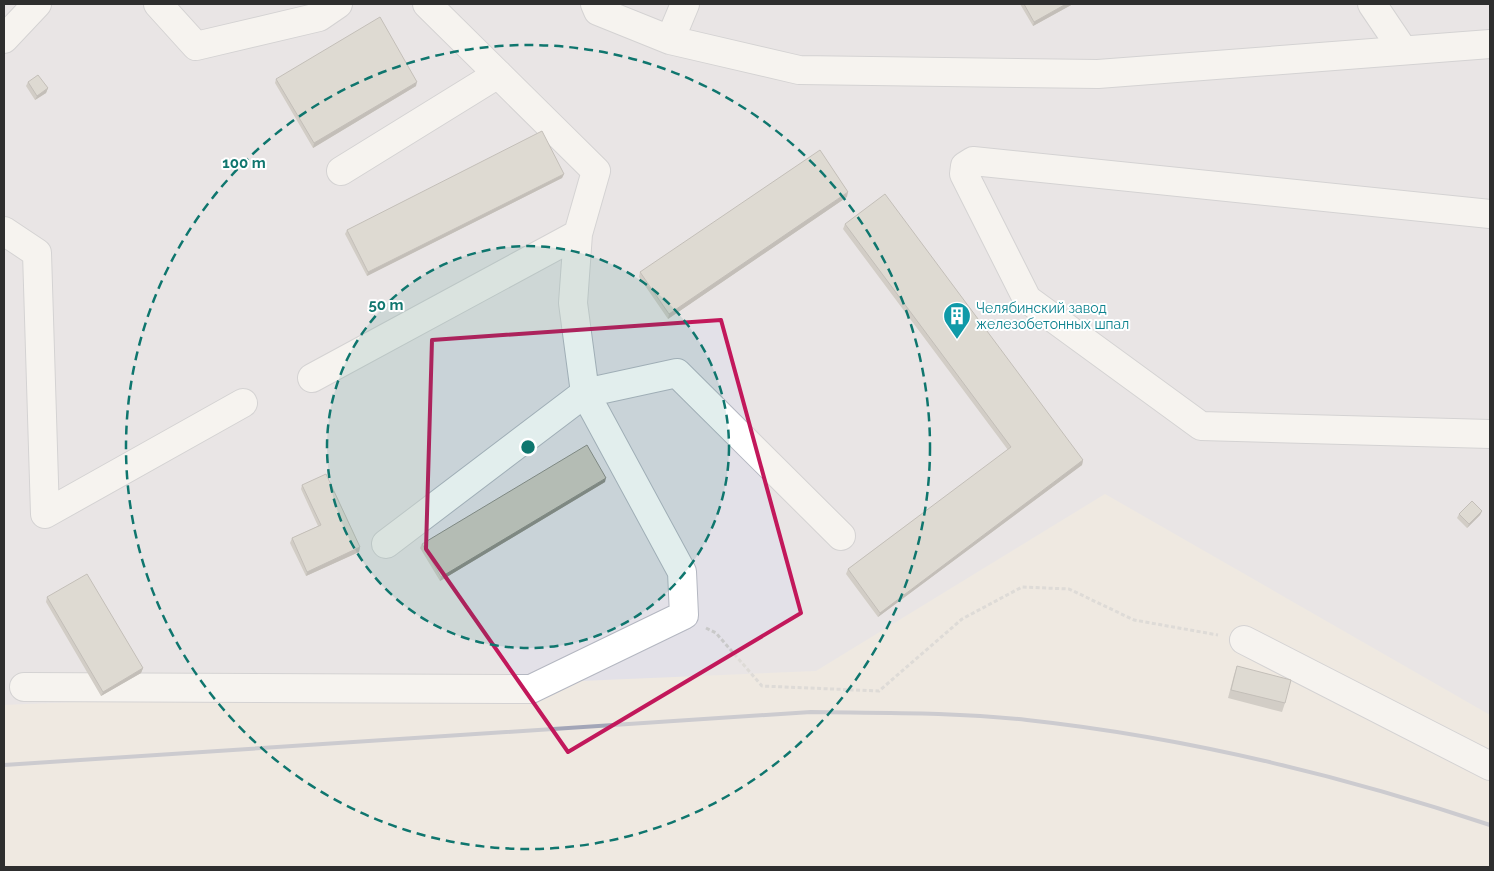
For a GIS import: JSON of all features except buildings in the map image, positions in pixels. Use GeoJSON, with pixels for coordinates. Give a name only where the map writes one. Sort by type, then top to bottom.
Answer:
{"type":"FeatureCollection","features":[{"type":"Feature","properties":{"kind":"lane"},"geometry":{"type":"LineString","coordinates":[[4,39],[37,4]]}},
{"type":"Feature","properties":{"kind":"lane"},"geometry":{"type":"LineString","coordinates":[[158,4],[196,46],[319,17],[338,4]]}},
{"type":"Feature","properties":{"kind":"lane"},"geometry":{"type":"LineString","coordinates":[[24,687],[531,689],[684,615],[682,572],[585,393],[573,303],[578,234],[596,171],[427,4]]}},
{"type":"Feature","properties":{"kind":"lane"},"geometry":{"type":"LineString","coordinates":[[595,4],[598,11],[670,40],[799,70],[1098,74],[1490,44]]}},
{"type":"Feature","properties":{"kind":"lane"},"geometry":{"type":"LineString","coordinates":[[670,40],[685,4]]}},
{"type":"Feature","properties":{"kind":"lane"},"geometry":{"type":"LineString","coordinates":[[1372,4],[1403,50]]}},
{"type":"Feature","properties":{"kind":"lane"},"geometry":{"type":"LineString","coordinates":[[341,171],[498,74]]}},
{"type":"Feature","properties":{"kind":"lane"},"geometry":{"type":"LineString","coordinates":[[1490,214],[973,162],[965,166],[964,174],[1027,300],[1201,426],[1490,434]]}},
{"type":"Feature","properties":{"kind":"lane"},"geometry":{"type":"LineString","coordinates":[[4,231],[37,253],[45,514],[243,403]]}},
{"type":"Feature","properties":{"kind":"lane"},"geometry":{"type":"LineString","coordinates":[[312,378],[578,234]]}},
{"type":"Feature","properties":{"kind":"lane"},"geometry":{"type":"LineString","coordinates":[[386,544],[585,393],[677,373],[841,536]]}},
{"type":"Feature","properties":{"kind":"lane"},"geometry":{"type":"LineString","coordinates":[[1244,640],[1490,766]]}},
{"type":"Feature","properties":{"kind":"path"},"geometry":{"type":"LineString","coordinates":[[684,615],[716,633],[762,686],[879,692],[962,619],[1022,586],[1069,589],[1134,620],[1244,640]]}},
{"type":"Feature","properties":{"kind":"highlighted area"},"geometry":{"type":"Polygon","coordinates":[[[721,320],[801,613],[568,752],[426,549],[432,340],[721,320]]]}},
{"type":"Feature","properties":{"kind":"shaded area"},"geometry":{"type":"Polygon","coordinates":[[[4,4],[1490,4],[1490,715],[1105,494],[816,671],[4,705],[4,4]]]}},
{"type":"Feature","properties":{"kind":"railway"},"geometry":{"type":"LineString","coordinates":[[4,765],[811,712],[946,714],[1000,717],[1086,727],[1203,748],[1319,774],[1490,825]]}},
{"type":"Feature","properties":{"kind":"place","name":"Челябинский завод железобетонных шпал"},"geometry":{"type":"Point","coordinates":[957,340]}}]}
